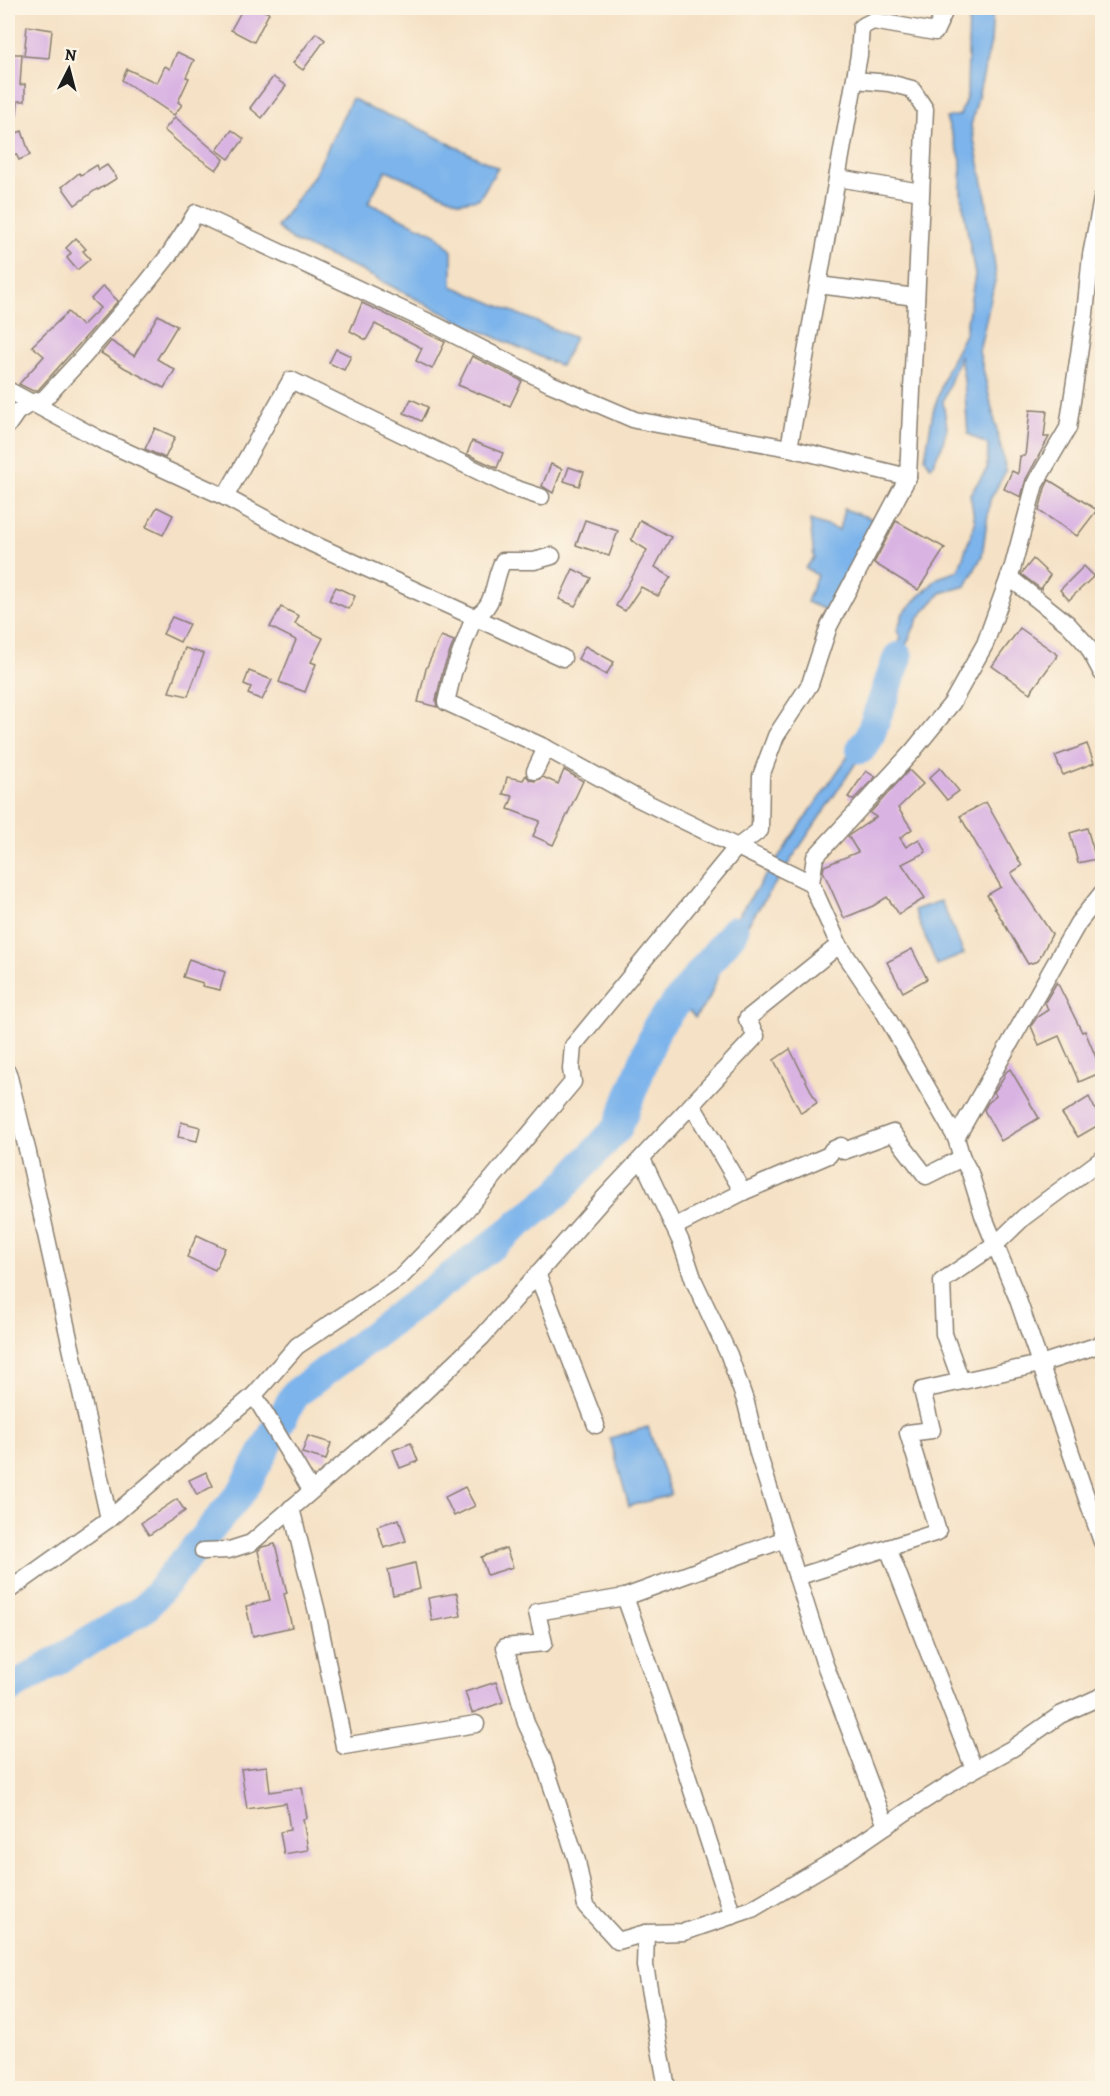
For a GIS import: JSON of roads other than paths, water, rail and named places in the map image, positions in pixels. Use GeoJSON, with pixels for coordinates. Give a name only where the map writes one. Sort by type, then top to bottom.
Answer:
{"type":"FeatureCollection","features":[{"type":"Feature","properties":{"kind":"street"},"geometry":{"type":"LineString","coordinates":[[789,448],[860,55],[861,27],[873,21],[935,32],[946,8]]}},
{"type":"Feature","properties":{"kind":"street"},"geometry":{"type":"LineString","coordinates":[[8,1591],[109,1519],[255,1395],[297,1346],[402,1276],[466,1210],[573,1082],[571,1069],[573,1046],[736,848],[760,830],[761,776],[776,736],[810,684],[829,626],[908,477],[925,109],[912,89],[889,83],[855,80]]}},
{"type":"Feature","properties":{"kind":"street"},"geometry":{"type":"LineString","coordinates":[[838,178],[921,192]]}},
{"type":"Feature","properties":{"kind":"street"},"geometry":{"type":"LineString","coordinates":[[1102,199],[1091,255],[1085,314],[1068,428],[1035,484],[1009,577],[985,644],[952,703],[912,752],[815,857],[811,883],[839,945],[884,1012],[956,1138],[962,1158],[970,1173],[982,1215],[1017,1297],[1102,1542]]}},
{"type":"Feature","properties":{"kind":"street"},"geometry":{"type":"LineString","coordinates":[[8,425],[17,412],[31,403],[44,399],[82,357],[169,255],[196,213],[433,324],[551,384],[635,420],[789,448],[908,477]]}},
{"type":"Feature","properties":{"kind":"street"},"geometry":{"type":"LineString","coordinates":[[818,285],[916,297]]}},
{"type":"Feature","properties":{"kind":"street"},"geometry":{"type":"LineString","coordinates":[[225,497],[291,380],[511,487],[540,497]]}},
{"type":"Feature","properties":{"kind":"street"},"geometry":{"type":"LineString","coordinates":[[8,390],[101,440],[225,497],[311,543],[563,658]]}},
{"type":"Feature","properties":{"kind":"street"},"geometry":{"type":"LineString","coordinates":[[552,556],[534,561],[503,561],[484,612],[474,617],[453,673],[446,702],[546,748],[634,797],[811,883]]}},
{"type":"Feature","properties":{"kind":"street"},"geometry":{"type":"LineString","coordinates":[[1009,577],[1068,624],[1087,645],[1102,673]]}},
{"type":"Feature","properties":{"kind":"street"},"geometry":{"type":"LineString","coordinates":[[535,771],[546,748]]}},
{"type":"Feature","properties":{"kind":"street"},"geometry":{"type":"LineString","coordinates":[[956,1138],[1078,923],[1102,893]]}},
{"type":"Feature","properties":{"kind":"street"},"geometry":{"type":"LineString","coordinates":[[203,1551],[229,1550],[251,1543],[398,1417],[474,1345],[756,1036],[747,1019],[839,945]]}},
{"type":"Feature","properties":{"kind":"street"},"geometry":{"type":"LineString","coordinates":[[8,1073],[28,1153],[109,1519]]}},
{"type":"Feature","properties":{"kind":"street"},"geometry":{"type":"LineString","coordinates":[[692,1105],[743,1192]]}},
{"type":"Feature","properties":{"kind":"street"},"geometry":{"type":"LineString","coordinates":[[674,1227],[743,1192],[829,1155],[832,1150],[841,1146],[844,1151],[893,1133],[926,1176],[962,1158]]}},
{"type":"Feature","properties":{"kind":"street"},"geometry":{"type":"LineString","coordinates":[[642,1159],[674,1227],[694,1281],[729,1355],[746,1403],[758,1453],[824,1662],[886,1826]]}},
{"type":"Feature","properties":{"kind":"street"},"geometry":{"type":"LineString","coordinates":[[962,1381],[944,1334],[942,1281],[996,1245],[1024,1217],[1102,1159]]}},
{"type":"Feature","properties":{"kind":"street"},"geometry":{"type":"LineString","coordinates":[[538,1276],[596,1425]]}},
{"type":"Feature","properties":{"kind":"street"},"geometry":{"type":"LineString","coordinates":[[797,1577],[938,1532],[908,1433],[932,1430],[922,1390],[1040,1364],[1102,1344]]}},
{"type":"Feature","properties":{"kind":"street"},"geometry":{"type":"LineString","coordinates":[[255,1395],[311,1490]]}},
{"type":"Feature","properties":{"kind":"street"},"geometry":{"type":"LineString","coordinates":[[291,1508],[317,1611],[344,1746],[476,1724]]}},
{"type":"Feature","properties":{"kind":"street"},"geometry":{"type":"LineString","coordinates":[[785,1539],[626,1596],[537,1612],[544,1643],[505,1647],[526,1723],[542,1757],[577,1862],[586,1906],[618,1941],[646,1934],[684,1932],[752,1910],[844,1854],[974,1769],[1013,1748],[1060,1715],[1102,1696]]}},
{"type":"Feature","properties":{"kind":"street"},"geometry":{"type":"LineString","coordinates":[[888,1548],[974,1769]]}},
{"type":"Feature","properties":{"kind":"street"},"geometry":{"type":"LineString","coordinates":[[626,1596],[733,1916]]}},
{"type":"Feature","properties":{"kind":"street"},"geometry":{"type":"LineString","coordinates":[[646,1934],[645,1966],[667,2088]]}},
{"type":"Feature","properties":{"kind":"water"},"geometry":{"type":"Polygon","coordinates":[[[969,8],[993,8],[991,42],[971,126],[986,197],[996,276],[979,351],[1006,471],[990,500],[982,556],[966,586],[941,593],[919,617],[901,656],[894,706],[724,960],[709,999],[695,1018],[687,1008],[699,994],[711,955],[884,704],[885,673],[901,638],[897,631],[903,613],[938,578],[958,571],[975,523],[970,494],[987,469],[988,445],[968,434],[960,356],[943,401],[947,428],[942,446],[931,467],[925,458],[933,412],[947,369],[965,334],[975,275],[961,194],[961,160],[946,118],[960,115],[967,95],[969,8]]]}},
{"type":"Feature","properties":{"kind":"water"},"geometry":{"type":"Polygon","coordinates":[[[352,98],[373,110],[411,124],[498,168],[479,199],[460,202],[386,170],[368,203],[436,234],[452,251],[452,286],[575,338],[561,366],[463,323],[352,266],[293,241],[277,227],[315,174],[352,98]]]}},
{"type":"Feature","properties":{"kind":"water"},"geometry":{"type":"Polygon","coordinates":[[[844,509],[884,523],[826,610],[807,602],[817,575],[805,568],[814,558],[810,520],[839,530],[844,509]]]}},
{"type":"Feature","properties":{"kind":"water"},"geometry":{"type":"Polygon","coordinates":[[[941,901],[964,954],[937,965],[914,910],[941,901]]]}},
{"type":"Feature","properties":{"kind":"water"},"geometry":{"type":"Polygon","coordinates":[[[648,1427],[671,1495],[629,1506],[610,1438],[648,1427]]]}},
{"type":"Feature","properties":{"kind":"waterway"},"geometry":{"type":"LineString","coordinates":[[861,749],[869,738],[898,657]]}},
{"type":"Feature","properties":{"kind":"waterway"},"geometry":{"type":"LineString","coordinates":[[8,1690],[145,1608],[243,1490],[295,1394],[558,1193],[618,1127],[657,1027],[734,931]]}}]}
